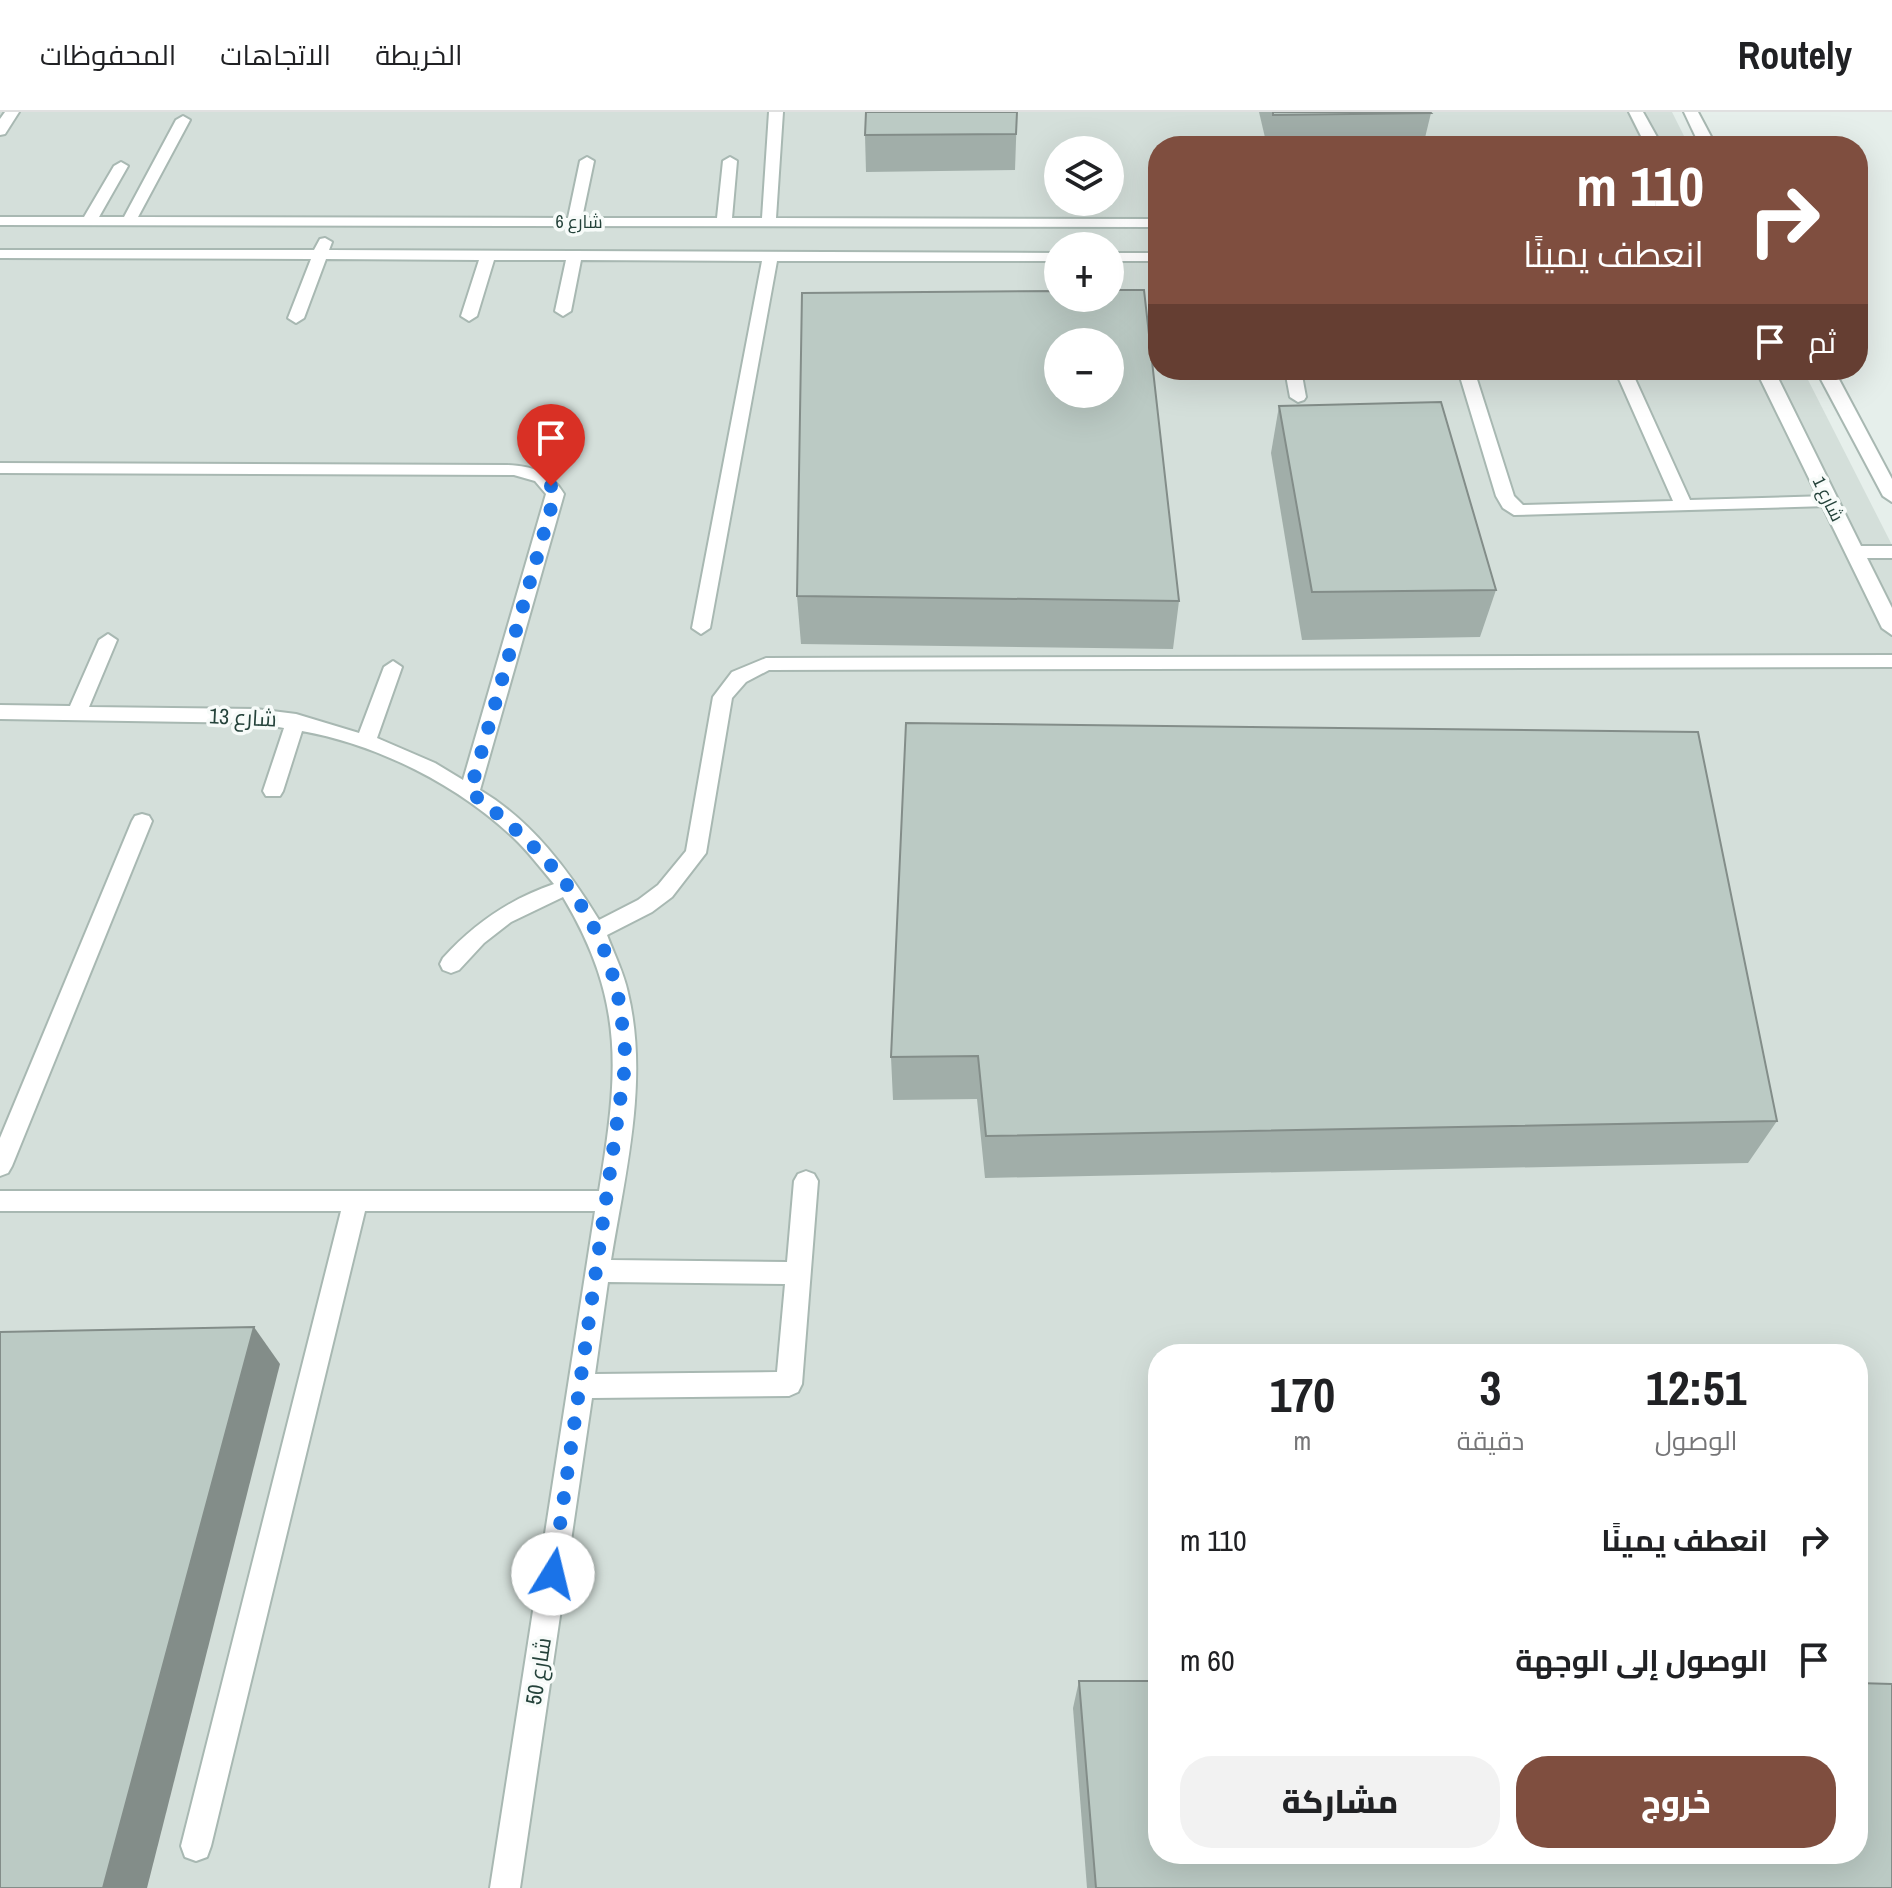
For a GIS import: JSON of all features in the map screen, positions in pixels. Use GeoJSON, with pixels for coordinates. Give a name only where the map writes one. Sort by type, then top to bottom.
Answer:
{"type":"FeatureCollection","features":[{"type":"Feature","properties":{"kind":"street"},"geometry":{"type":"LineString","coordinates":[[0,131],[12,112]]}},
{"type":"Feature","properties":{"kind":"street"},"geometry":{"type":"LineString","coordinates":[[1636,112],[1649,136]]}},
{"type":"Feature","properties":{"kind":"street"},"geometry":{"type":"LineString","coordinates":[[1691,112],[1703,136]]}},
{"type":"Feature","properties":{"kind":"street","name":"شارع 1"},"geometry":{"type":"LineString","coordinates":[[1770,380],[1892,628]]}},
{"type":"Feature","properties":{"kind":"street"},"geometry":{"type":"LineString","coordinates":[[1830,380],[1892,496]]}},
{"type":"Feature","properties":{"kind":"street"},"geometry":{"type":"LineString","coordinates":[[1854,552],[1892,552]]}},
{"type":"Feature","properties":{"kind":"lane"},"geometry":{"type":"LineString","coordinates":[[769,221],[776,112]]}},
{"type":"Feature","properties":{"kind":"lane"},"geometry":{"type":"LineString","coordinates":[[128,222],[183,120]]}},
{"type":"Feature","properties":{"kind":"lane"},"geometry":{"type":"LineString","coordinates":[[574,222],[587,161]]}},
{"type":"Feature","properties":{"kind":"lane"},"geometry":{"type":"LineString","coordinates":[[724,221],[730,161]]}},
{"type":"Feature","properties":{"kind":"lane"},"geometry":{"type":"LineString","coordinates":[[89,221],[121,166]]}},
{"type":"Feature","properties":{"kind":"lane"},"geometry":{"type":"LineString","coordinates":[[1098,216],[1098,223]]}},
{"type":"Feature","properties":{"kind":"lane","name":"شارع 6"},"geometry":{"type":"LineString","coordinates":[[0,221],[1148,223]]}},
{"type":"Feature","properties":{"kind":"lane"},"geometry":{"type":"LineString","coordinates":[[296,318],[333,222]]}},
{"type":"Feature","properties":{"kind":"lane","name":"شارع 6"},"geometry":{"type":"LineString","coordinates":[[0,254],[1044,257]]}},
{"type":"Feature","properties":{"kind":"lane"},"geometry":{"type":"LineString","coordinates":[[469,316],[488,254]]}},
{"type":"Feature","properties":{"kind":"lane"},"geometry":{"type":"LineString","coordinates":[[563,311],[575,254]]}},
{"type":"Feature","properties":{"kind":"lane"},"geometry":{"type":"LineString","coordinates":[[701,628],[771,255]]}},
{"type":"Feature","properties":{"kind":"lane"},"geometry":{"type":"LineString","coordinates":[[1124,257],[1148,257]]}},
{"type":"Feature","properties":{"kind":"lane"},"geometry":{"type":"LineString","coordinates":[[1295,380],[1298,397]]}},
{"type":"Feature","properties":{"kind":"lane"},"geometry":{"type":"LineString","coordinates":[[1469,380],[1509,504],[1520,511],[1828,501]]}},
{"type":"Feature","properties":{"kind":"lane"},"geometry":{"type":"LineString","coordinates":[[1627,380],[1684,506]]}},
{"type":"Feature","properties":{"kind":"lane"},"geometry":{"type":"LineString","coordinates":[[0,468],[521,470],[544,479],[555,494],[470,792]]}},
{"type":"Feature","properties":{"kind":"lane"},"geometry":{"type":"LineString","coordinates":[[78,711],[108,640]]}},
{"type":"Feature","properties":{"kind":"lane"},"geometry":{"type":"LineString","coordinates":[[597,931],[645,906],[665,891],[696,853],[723,697],[739,677],[766,664],[1892,661]]}},
{"type":"Feature","properties":{"kind":"lane"},"geometry":{"type":"LineString","coordinates":[[367,739],[393,667]]}},
{"type":"Feature","properties":{"kind":"lane","name":"شارع 13"},"geometry":{"type":"LineString","coordinates":[[0,712],[256,716],[296,721],[367,739],[438,772],[470,792]]}},
{"type":"Feature","properties":{"kind":"lane"},"geometry":{"type":"LineString","coordinates":[[273,791],[296,721]]}},
{"type":"Feature","properties":{"kind":"lane","name":"شارع 50"},"geometry":{"type":"LineString","coordinates":[[470,792],[541,852],[569,887],[597,931],[617,992],[626,1059],[581,1386],[505,1888]]}},
{"type":"Feature","properties":{"kind":"lane"},"geometry":{"type":"LineString","coordinates":[[0,1166],[142,821]]}},
{"type":"Feature","properties":{"kind":"lane"},"geometry":{"type":"LineString","coordinates":[[451,964],[473,939],[500,917],[532,899],[569,887]]}},
{"type":"Feature","properties":{"kind":"lane"},"geometry":{"type":"LineString","coordinates":[[581,1386],[789,1384],[806,1181]]}},
{"type":"Feature","properties":{"kind":"lane"},"geometry":{"type":"LineString","coordinates":[[196,1846],[356,1200]]}},
{"type":"Feature","properties":{"kind":"lane"},"geometry":{"type":"LineString","coordinates":[[0,1201],[608,1201]]}},
{"type":"Feature","properties":{"kind":"lane"},"geometry":{"type":"LineString","coordinates":[[597,1271],[798,1273]]}},
{"type":"Feature","properties":{"kind":"shaded area"},"geometry":{"type":"Polygon","coordinates":[[[0,112],[1672,112],[1684,136],[1148,136],[1148,380],[1808,380],[1892,545],[1892,1888],[0,1888],[0,112]]]}},
{"type":"Feature","properties":{"kind":"building"},"geometry":{"type":"Polygon","coordinates":[[[866,112],[1017,112],[1016,134],[865,135],[866,112]]]}},
{"type":"Feature","properties":{"kind":"building"},"geometry":{"type":"Polygon","coordinates":[[[1273,112],[1430,112],[1431,113],[1273,115],[1273,112]]]}},
{"type":"Feature","properties":{"kind":"building"},"geometry":{"type":"Polygon","coordinates":[[[1124,290],[1144,290],[1148,326],[1148,380],[1154,380],[1179,601],[797,596],[802,293],[1044,291],[1044,312],[1124,312],[1124,290]]]}},
{"type":"Feature","properties":{"kind":"building"},"geometry":{"type":"Polygon","coordinates":[[[1441,402],[1496,590],[1312,592],[1279,406],[1441,402]]]}},
{"type":"Feature","properties":{"kind":"building"},"geometry":{"type":"Polygon","coordinates":[[[906,723],[1698,732],[1777,1121],[986,1136],[978,1056],[891,1057],[906,723]]]}},
{"type":"Feature","properties":{"kind":"building"},"geometry":{"type":"Polygon","coordinates":[[[254,1327],[103,1888],[0,1888],[0,1332],[254,1327]]]}},
{"type":"Feature","properties":{"kind":"building"},"geometry":{"type":"Polygon","coordinates":[[[1079,1681],[1148,1681],[1148,1864],[1868,1864],[1868,1683],[1892,1684],[1892,1888],[1096,1888],[1079,1681]]]}},
{"type":"Feature","properties":{"kind":"route"},"geometry":{"type":"LineString","coordinates":[[551,486],[555,494],[470,792],[507,820],[541,852],[569,887],[597,931],[617,992],[626,1059],[553,1574]]}}]}
